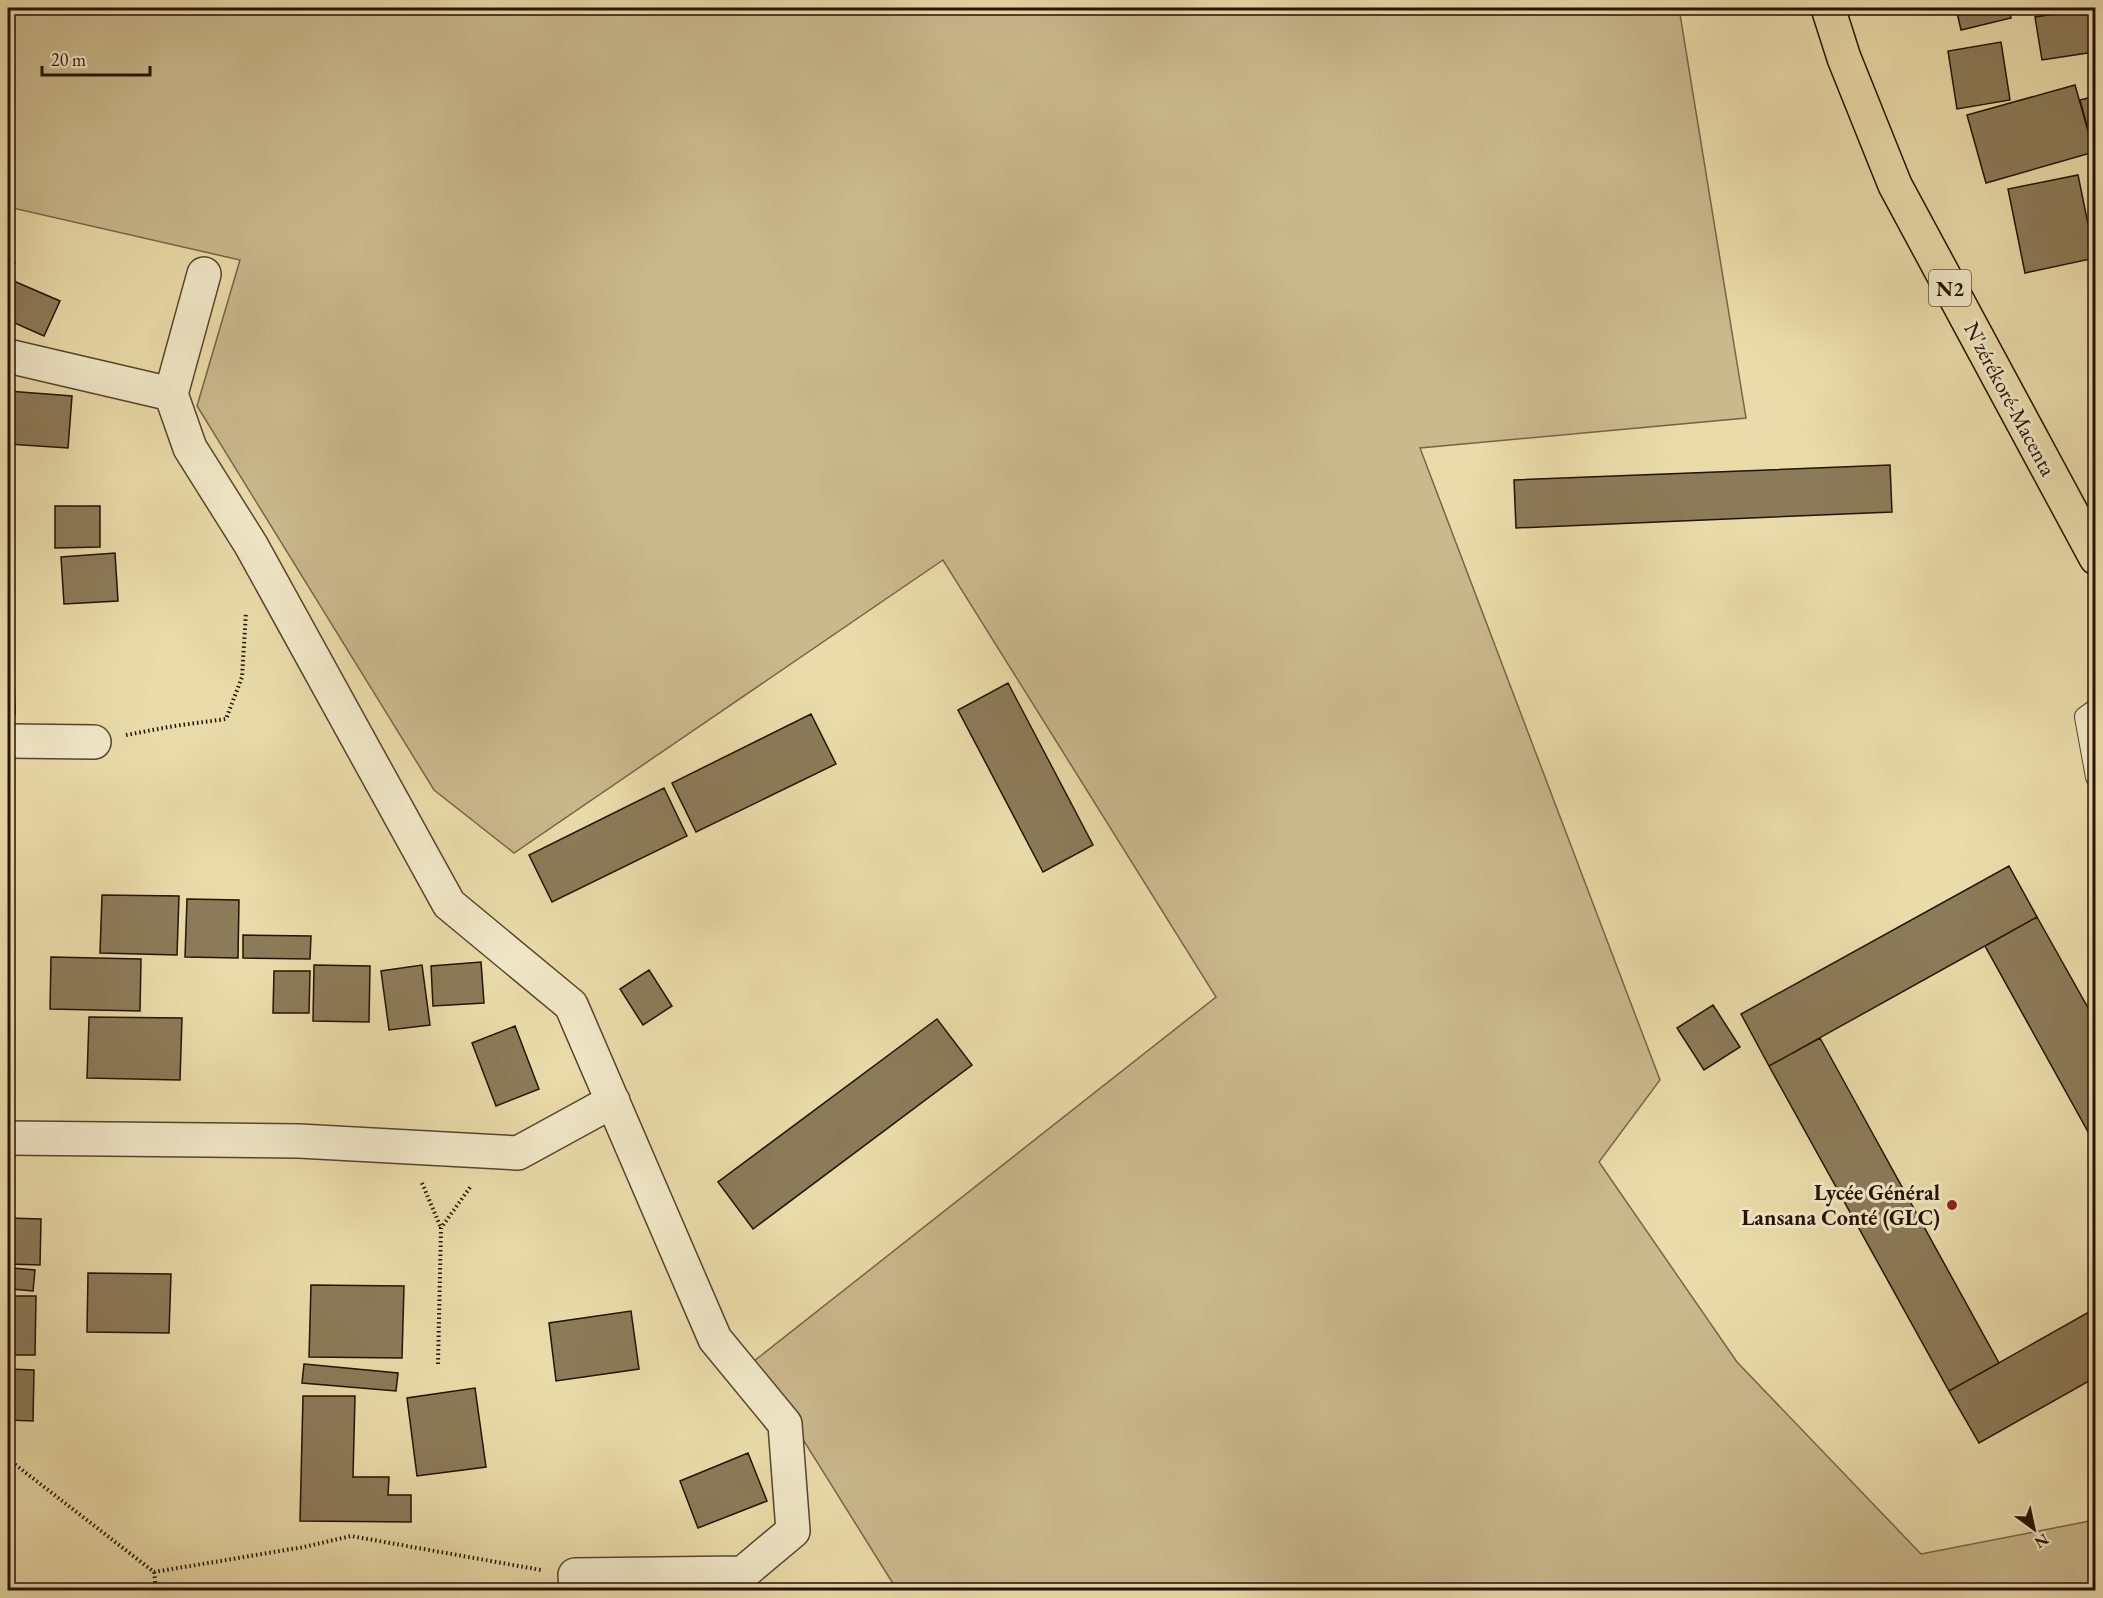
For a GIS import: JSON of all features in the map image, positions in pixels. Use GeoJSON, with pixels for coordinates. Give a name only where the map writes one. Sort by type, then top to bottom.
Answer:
{"type":"FeatureCollection","features":[{"type":"Feature","properties":{"kind":"highway","name":"N'zérékoré-Macenta"},"geometry":{"type":"LineString","coordinates":[[1828,8],[1844,58],[1895,185],[2094,552]]}},
{"type":"Feature","properties":{"kind":"street"},"geometry":{"type":"LineString","coordinates":[[204,274],[171,394],[190,448],[251,546],[449,904],[572,1005],[715,1339],[785,1424],[793,1532],[743,1573],[575,1583]]}},
{"type":"Feature","properties":{"kind":"street"},"geometry":{"type":"LineString","coordinates":[[8,356],[171,394]]}},
{"type":"Feature","properties":{"kind":"street"},"geometry":{"type":"LineString","coordinates":[[8,741],[93,742]]}},
{"type":"Feature","properties":{"kind":"street"},"geometry":{"type":"LineString","coordinates":[[8,1138],[299,1141],[518,1153],[613,1101]]}},
{"type":"Feature","properties":{"kind":"lane"},"geometry":{"type":"LineString","coordinates":[[2096,709],[2085,717],[2096,777]]}},
{"type":"Feature","properties":{"kind":"path"},"geometry":{"type":"LineString","coordinates":[[93,742],[174,726],[226,719],[242,677],[246,611]]}},
{"type":"Feature","properties":{"kind":"path"},"geometry":{"type":"LineString","coordinates":[[406,1147],[441,1228],[438,1364]]}},
{"type":"Feature","properties":{"kind":"path"},"geometry":{"type":"LineString","coordinates":[[441,1228],[471,1186],[518,1153]]}},
{"type":"Feature","properties":{"kind":"path"},"geometry":{"type":"LineString","coordinates":[[8,1460],[154,1572],[156,1590]]}},
{"type":"Feature","properties":{"kind":"path"},"geometry":{"type":"LineString","coordinates":[[154,1572],[304,1547],[351,1536],[575,1583]]}},
{"type":"Feature","properties":{"kind":"shaded area"},"geometry":{"type":"Polygon","coordinates":[[[8,8],[1679,8],[1746,418],[1420,448],[1660,1080],[1599,1162],[1737,1362],[1921,1554],[2095,1520],[2095,1590],[897,1590],[754,1361],[1216,997],[943,560],[514,853],[434,790],[197,406],[240,260],[8,207],[8,8]]]}},
{"type":"Feature","properties":{"kind":"building"},"geometry":{"type":"Polygon","coordinates":[[[1956,8],[2009,8],[2011,18],[1961,30],[1956,8]]]}},
{"type":"Feature","properties":{"kind":"building"},"geometry":{"type":"Polygon","coordinates":[[[2087,9],[2094,52],[2042,60],[2035,17],[2087,9]]]}},
{"type":"Feature","properties":{"kind":"building"},"geometry":{"type":"Polygon","coordinates":[[[2001,42],[2010,100],[1957,109],[1948,51],[2001,42]]]}},
{"type":"Feature","properties":{"kind":"building"},"geometry":{"type":"Polygon","coordinates":[[[2075,85],[2094,152],[1986,183],[1967,115],[2075,85]]]}},
{"type":"Feature","properties":{"kind":"building"},"geometry":{"type":"Polygon","coordinates":[[[2096,96],[2096,152],[2094,152],[2080,100],[2096,96]]]}},
{"type":"Feature","properties":{"kind":"building"},"geometry":{"type":"Polygon","coordinates":[[[2078,175],[2095,258],[2025,273],[2008,189],[2078,175]]]}},
{"type":"Feature","properties":{"kind":"building"},"geometry":{"type":"Polygon","coordinates":[[[8,262],[15,263],[9,279],[60,301],[44,336],[8,320],[8,262]]]}},
{"type":"Feature","properties":{"kind":"building"},"geometry":{"type":"Polygon","coordinates":[[[8,391],[72,396],[68,448],[8,444],[8,391]]]}},
{"type":"Feature","properties":{"kind":"building"},"geometry":{"type":"Polygon","coordinates":[[[1890,465],[1892,512],[1516,528],[1514,480],[1890,465]]]}},
{"type":"Feature","properties":{"kind":"building"},"geometry":{"type":"Polygon","coordinates":[[[55,506],[100,506],[100,547],[55,548],[55,506]]]}},
{"type":"Feature","properties":{"kind":"building"},"geometry":{"type":"Polygon","coordinates":[[[115,553],[118,601],[64,604],[61,557],[115,553]]]}},
{"type":"Feature","properties":{"kind":"building"},"geometry":{"type":"Polygon","coordinates":[[[8,560],[11,560],[15,714],[8,714],[8,560]]]}},
{"type":"Feature","properties":{"kind":"building"},"geometry":{"type":"Polygon","coordinates":[[[1008,683],[1093,845],[1043,872],[958,710],[1008,683]]]}},
{"type":"Feature","properties":{"kind":"building"},"geometry":{"type":"Polygon","coordinates":[[[811,714],[836,764],[696,832],[672,783],[811,714]]]}},
{"type":"Feature","properties":{"kind":"building"},"geometry":{"type":"Polygon","coordinates":[[[664,788],[687,836],[552,902],[529,855],[664,788]]]}},
{"type":"Feature","properties":{"kind":"building"},"geometry":{"type":"Polygon","coordinates":[[[2009,866],[2037,917],[1769,1066],[1741,1014],[2009,866]]]}},
{"type":"Feature","properties":{"kind":"building"},"geometry":{"type":"Polygon","coordinates":[[[102,895],[179,896],[177,955],[100,953],[102,895]]]}},
{"type":"Feature","properties":{"kind":"building"},"geometry":{"type":"Polygon","coordinates":[[[187,899],[239,900],[238,958],[185,957],[187,899]]]}},
{"type":"Feature","properties":{"kind":"building"},"geometry":{"type":"Polygon","coordinates":[[[2037,917],[2096,1022],[2096,1146],[1985,946],[2037,917]]]}},
{"type":"Feature","properties":{"kind":"building"},"geometry":{"type":"Polygon","coordinates":[[[243,935],[311,936],[310,959],[243,958],[243,935]]]}},
{"type":"Feature","properties":{"kind":"building"},"geometry":{"type":"Polygon","coordinates":[[[51,957],[141,959],[140,1011],[50,1009],[51,957]]]}},
{"type":"Feature","properties":{"kind":"building"},"geometry":{"type":"Polygon","coordinates":[[[481,962],[484,1003],[433,1006],[431,966],[481,962]]]}},
{"type":"Feature","properties":{"kind":"building"},"geometry":{"type":"Polygon","coordinates":[[[314,965],[370,966],[369,1022],[313,1021],[314,965]]]}},
{"type":"Feature","properties":{"kind":"building"},"geometry":{"type":"Polygon","coordinates":[[[422,965],[430,1025],[389,1030],[381,971],[422,965]]]}},
{"type":"Feature","properties":{"kind":"building"},"geometry":{"type":"Polygon","coordinates":[[[649,970],[672,1006],[643,1025],[620,989],[649,970]]]}},
{"type":"Feature","properties":{"kind":"building"},"geometry":{"type":"Polygon","coordinates":[[[274,971],[310,971],[309,1013],[273,1013],[274,971]]]}},
{"type":"Feature","properties":{"kind":"building"},"geometry":{"type":"Polygon","coordinates":[[[1713,1005],[1740,1047],[1704,1070],[1677,1028],[1713,1005]]]}},
{"type":"Feature","properties":{"kind":"building"},"geometry":{"type":"Polygon","coordinates":[[[89,1017],[182,1018],[180,1080],[87,1078],[89,1017]]]}},
{"type":"Feature","properties":{"kind":"building"},"geometry":{"type":"Polygon","coordinates":[[[937,1019],[972,1065],[753,1229],[718,1182],[937,1019]]]}},
{"type":"Feature","properties":{"kind":"building"},"geometry":{"type":"Polygon","coordinates":[[[515,1026],[539,1089],[496,1106],[472,1043],[515,1026]]]}},
{"type":"Feature","properties":{"kind":"building"},"geometry":{"type":"Polygon","coordinates":[[[1820,1038],[1999,1363],[1949,1391],[1769,1066],[1820,1038]]]}},
{"type":"Feature","properties":{"kind":"building"},"geometry":{"type":"Polygon","coordinates":[[[8,1218],[41,1219],[40,1265],[8,1264],[8,1218]]]}},
{"type":"Feature","properties":{"kind":"building"},"geometry":{"type":"Polygon","coordinates":[[[12,1268],[35,1270],[33,1291],[11,1289],[12,1268]]]}},
{"type":"Feature","properties":{"kind":"building"},"geometry":{"type":"Polygon","coordinates":[[[88,1273],[171,1274],[169,1333],[87,1332],[88,1273]]]}},
{"type":"Feature","properties":{"kind":"building"},"geometry":{"type":"Polygon","coordinates":[[[311,1285],[404,1286],[402,1358],[309,1357],[311,1285]]]}},
{"type":"Feature","properties":{"kind":"building"},"geometry":{"type":"Polygon","coordinates":[[[8,1296],[36,1296],[35,1355],[8,1355],[8,1296]]]}},
{"type":"Feature","properties":{"kind":"building"},"geometry":{"type":"Polygon","coordinates":[[[2096,1308],[2096,1377],[1979,1443],[1949,1391],[2096,1308]]]}},
{"type":"Feature","properties":{"kind":"building"},"geometry":{"type":"Polygon","coordinates":[[[631,1311],[639,1369],[556,1381],[549,1323],[631,1311]]]}},
{"type":"Feature","properties":{"kind":"building"},"geometry":{"type":"Polygon","coordinates":[[[304,1364],[398,1373],[396,1391],[302,1383],[304,1364]]]}},
{"type":"Feature","properties":{"kind":"building"},"geometry":{"type":"Polygon","coordinates":[[[8,1369],[34,1370],[33,1421],[8,1420],[8,1369]]]}},
{"type":"Feature","properties":{"kind":"building"},"geometry":{"type":"Polygon","coordinates":[[[475,1388],[486,1467],[417,1476],[407,1398],[475,1388]]]}},
{"type":"Feature","properties":{"kind":"building"},"geometry":{"type":"Polygon","coordinates":[[[303,1396],[355,1396],[353,1477],[389,1477],[388,1495],[411,1495],[411,1522],[300,1521],[303,1396]]]}},
{"type":"Feature","properties":{"kind":"building"},"geometry":{"type":"Polygon","coordinates":[[[748,1453],[767,1501],[698,1528],[680,1481],[748,1453]]]}},
{"type":"Feature","properties":{"kind":"place","name":"Lycée Général Lansana Conté (GLC)"},"geometry":{"type":"Point","coordinates":[1952,1205]}}]}
